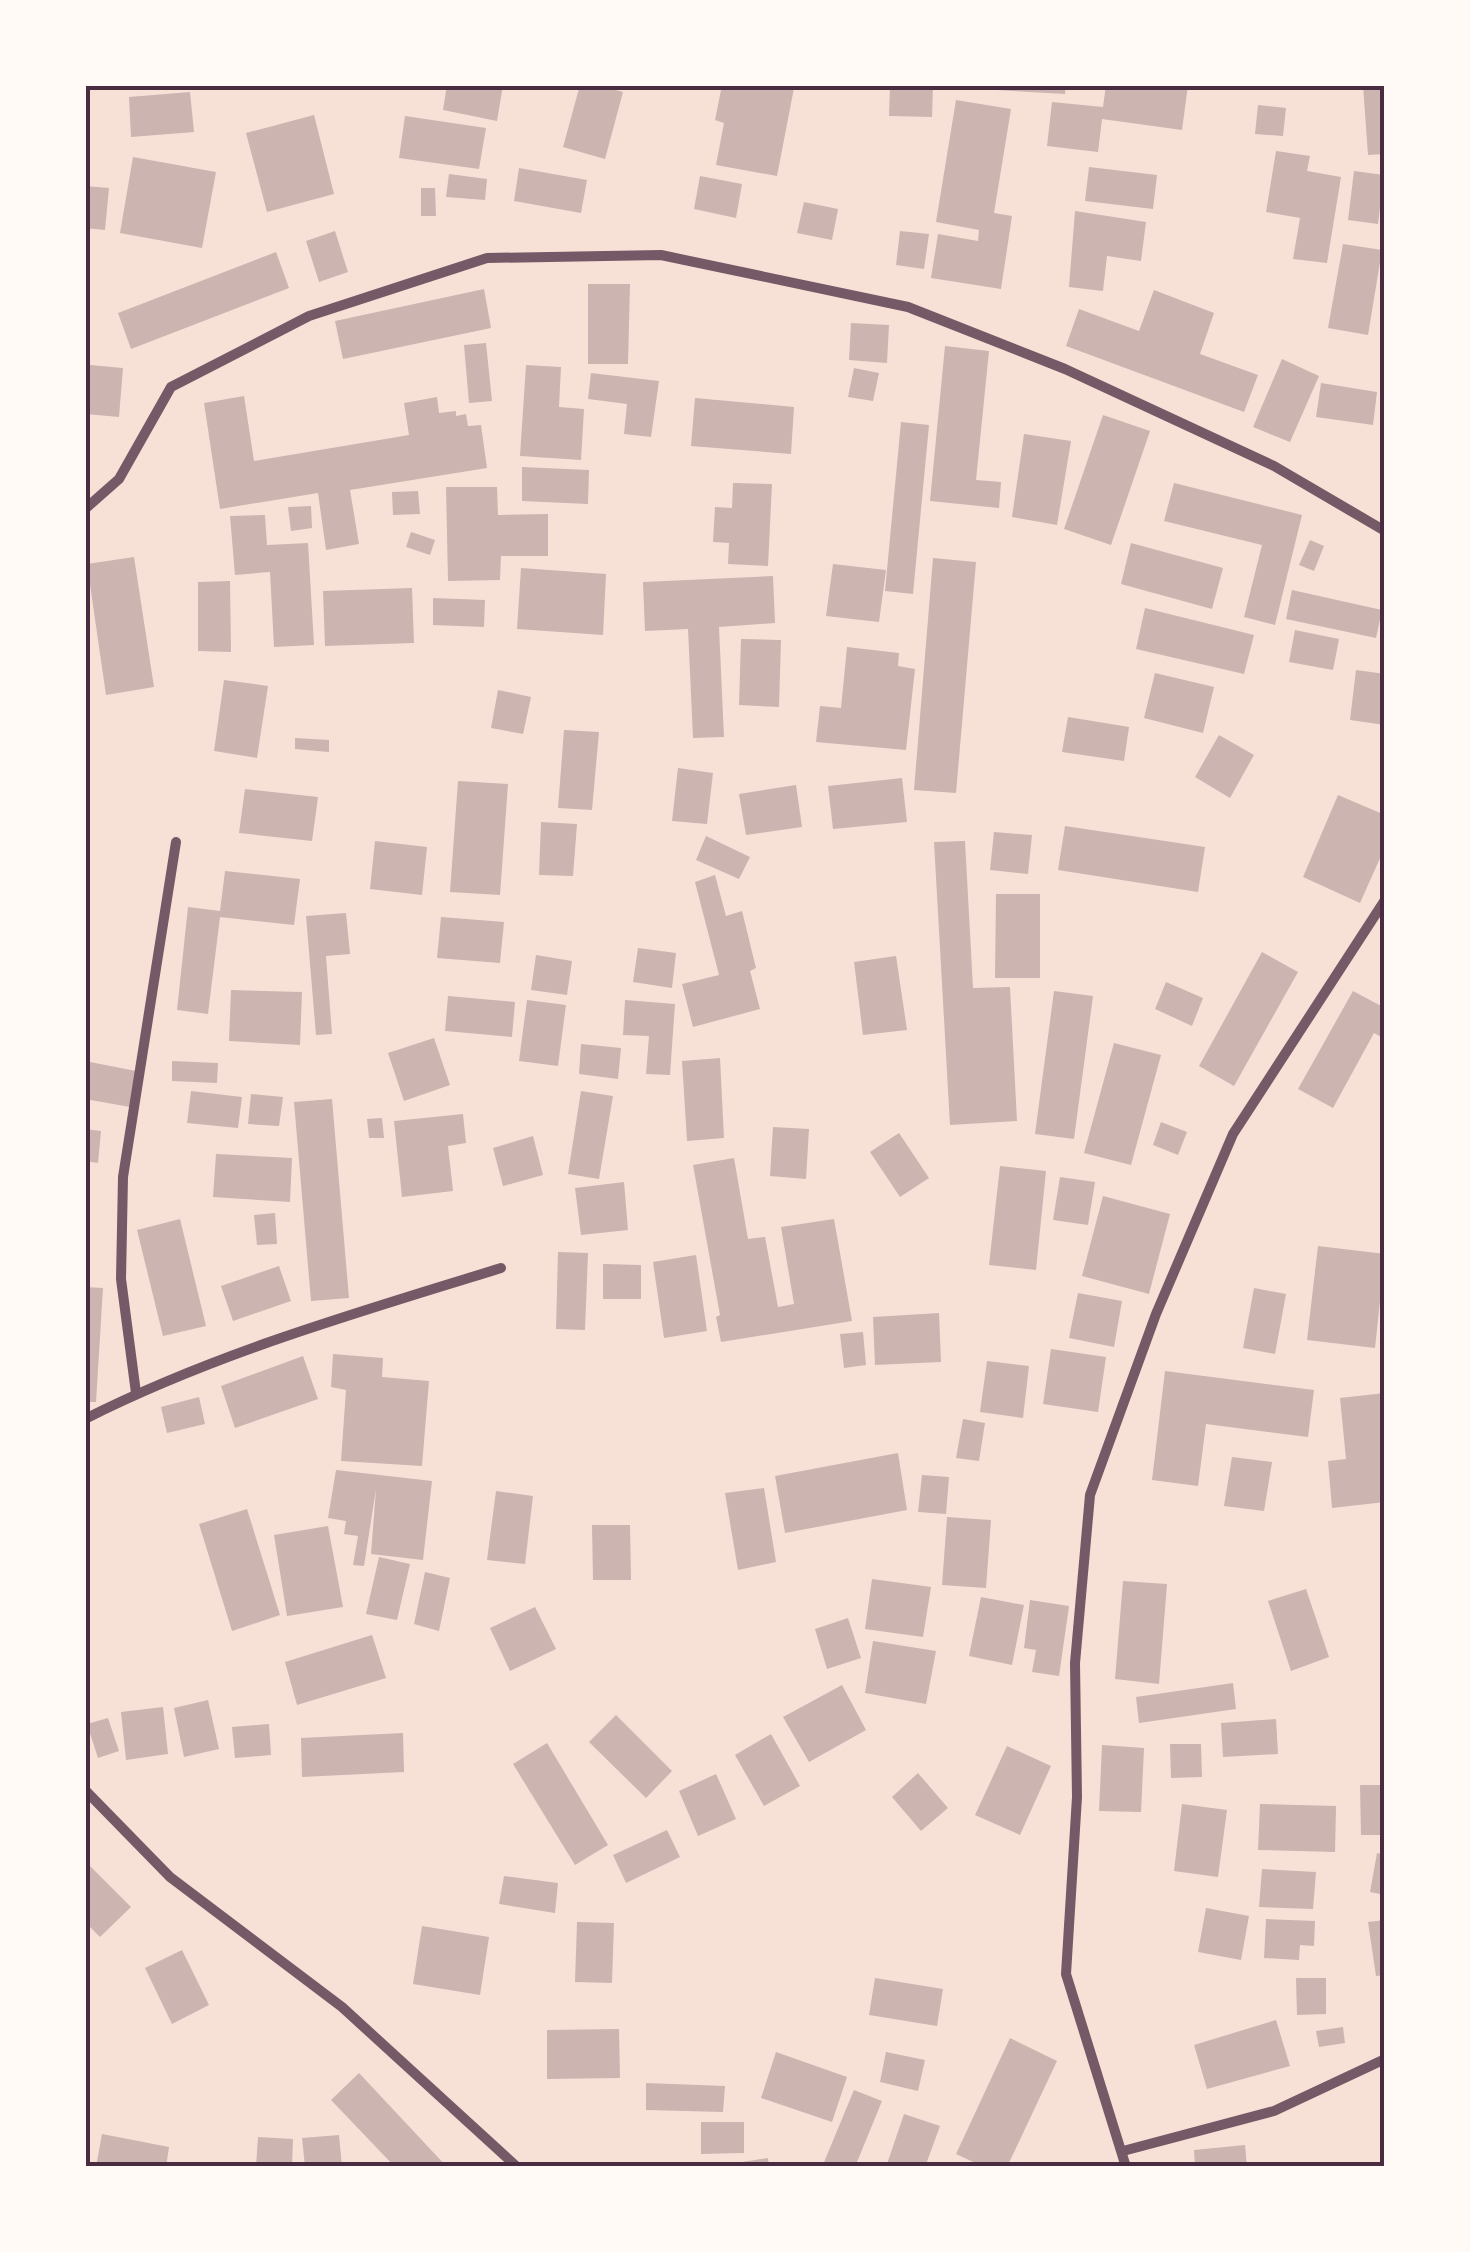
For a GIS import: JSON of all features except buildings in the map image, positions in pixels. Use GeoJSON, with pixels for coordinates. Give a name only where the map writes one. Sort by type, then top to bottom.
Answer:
{"type":"FeatureCollection","features":[{"type":"Feature","properties":{"kind":"street"},"geometry":{"type":"LineString","coordinates":[[85,508],[119,479],[170,386],[309,316],[487,258],[660,255],[908,308],[1065,369],[1256,458],[1385,531]]}},
{"type":"Feature","properties":{"kind":"street"},"geometry":{"type":"LineString","coordinates":[[136,1393],[121,1278],[123,1177],[176,842]]}},
{"type":"Feature","properties":{"kind":"street"},"geometry":{"type":"LineString","coordinates":[[1126,2167],[1066,1974],[1077,1797],[1074,1663],[1090,1495],[1156,1314],[1232,1134],[1385,900]]}},
{"type":"Feature","properties":{"kind":"street"},"geometry":{"type":"LineString","coordinates":[[85,1419],[136,1393],[248,1348],[501,1268]]}},
{"type":"Feature","properties":{"kind":"street"},"geometry":{"type":"LineString","coordinates":[[85,1790],[170,1878],[342,2007],[518,2167]]}},
{"type":"Feature","properties":{"kind":"street"},"geometry":{"type":"LineString","coordinates":[[1123,2151],[1274,2111],[1385,2059]]}}]}
